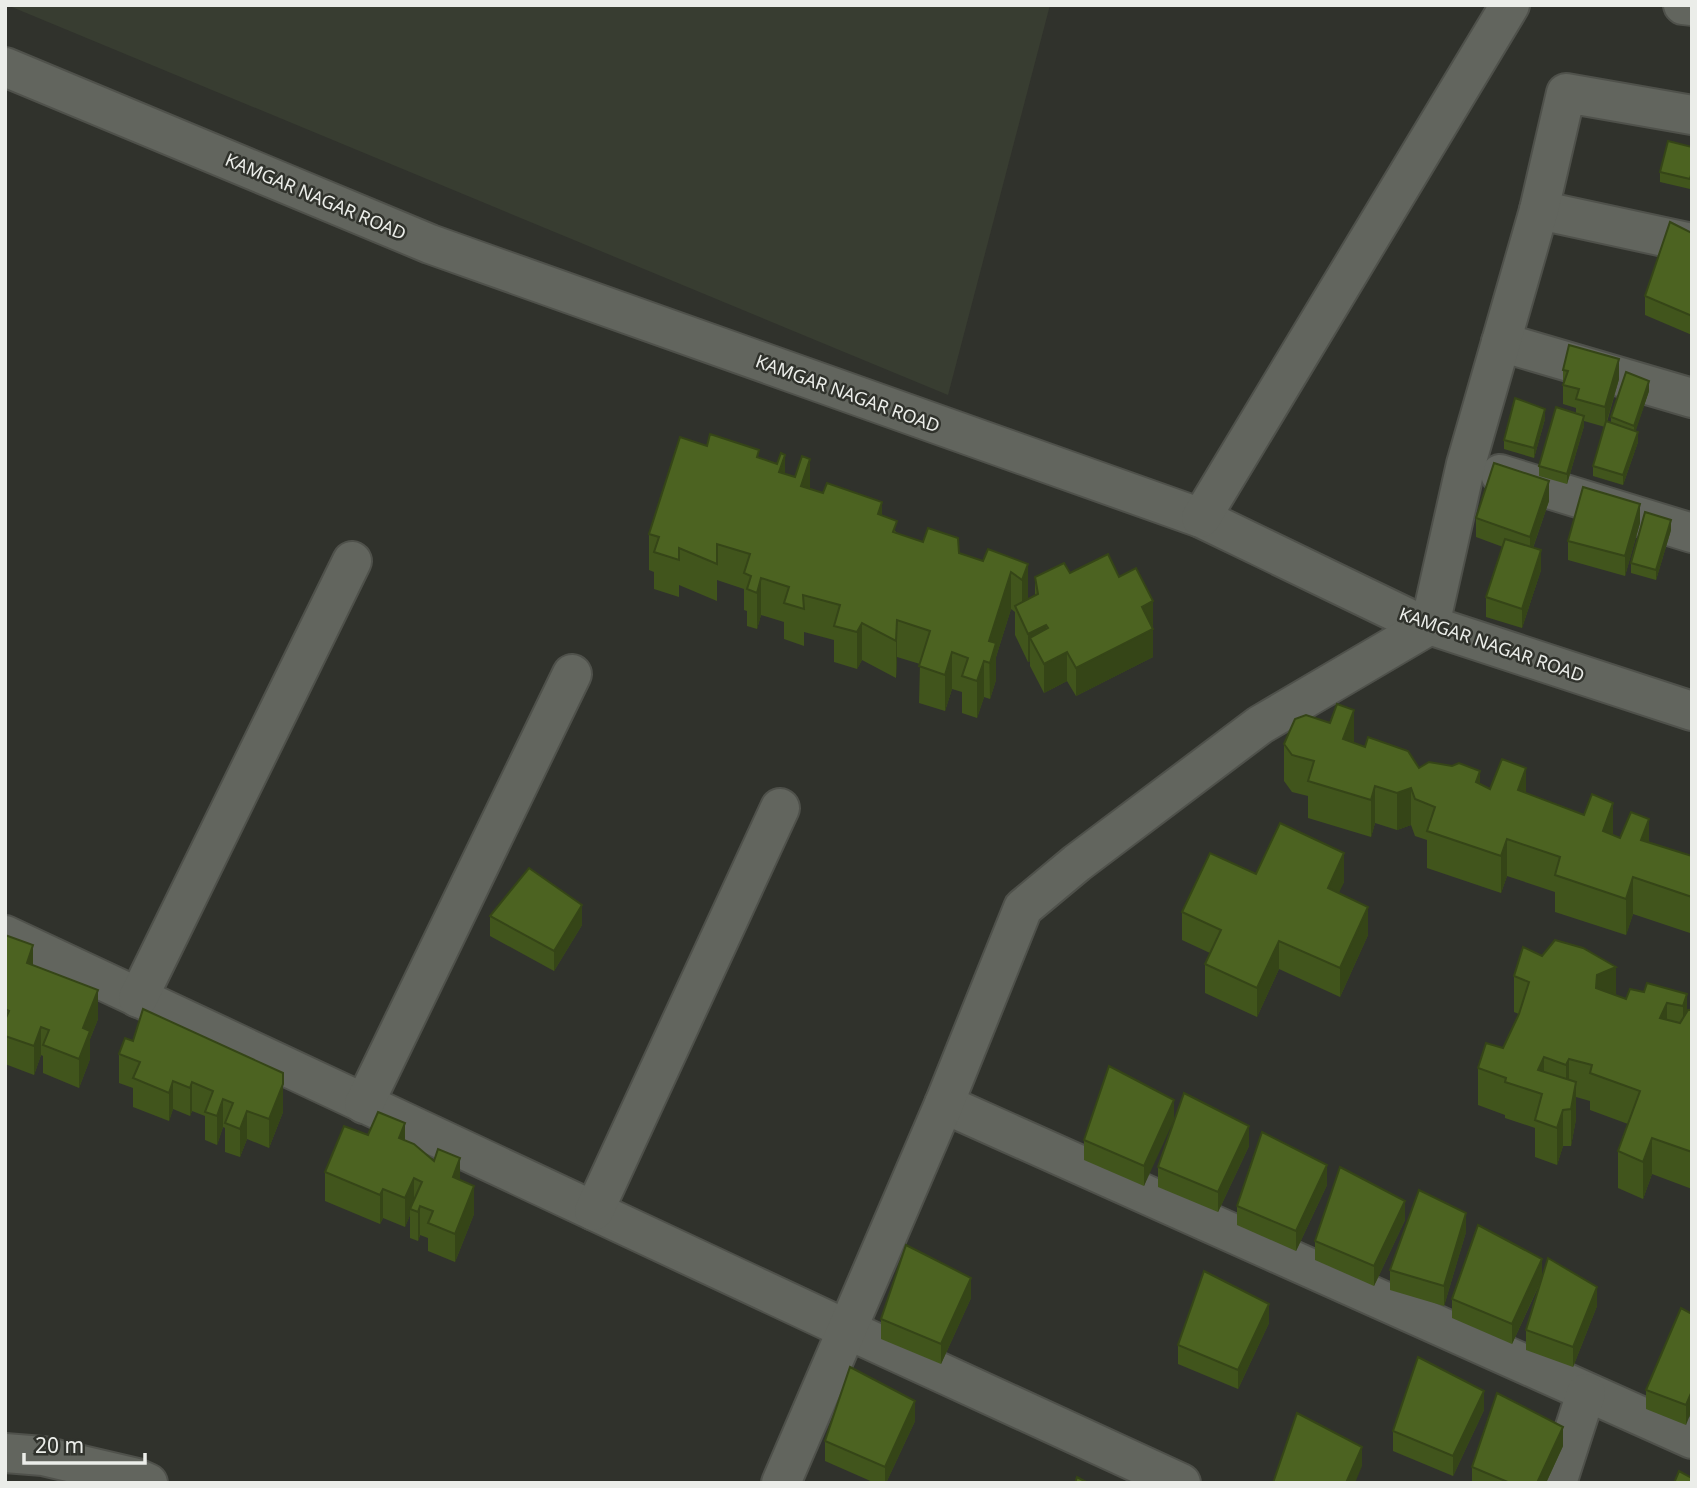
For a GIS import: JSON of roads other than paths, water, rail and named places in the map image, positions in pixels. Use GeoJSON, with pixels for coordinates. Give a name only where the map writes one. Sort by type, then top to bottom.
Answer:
{"type":"FeatureCollection","features":[{"type":"Feature","properties":{"kind":"street"},"geometry":{"type":"LineString","coordinates":[[1201,518],[1510,5]]}},
{"type":"Feature","properties":{"kind":"street"},"geometry":{"type":"LineString","coordinates":[[1683,5],[1692,6]]}},
{"type":"Feature","properties":{"kind":"street","name":"KAMGAR NAGAR ROAD"},"geometry":{"type":"LineString","coordinates":[[5,66],[430,244],[1201,518],[1408,618],[1689,708]]}},
{"type":"Feature","properties":{"kind":"street"},"geometry":{"type":"LineString","coordinates":[[781,1483],[944,1104],[1023,908],[1077,863],[1261,725],[1430,625],[1466,464],[1539,210],[1566,93],[1692,115]]}},
{"type":"Feature","properties":{"kind":"street"},"geometry":{"type":"LineString","coordinates":[[1539,210],[1692,243]]}},
{"type":"Feature","properties":{"kind":"street"},"geometry":{"type":"LineString","coordinates":[[1501,342],[1692,398]]}},
{"type":"Feature","properties":{"kind":"street"},"geometry":{"type":"LineString","coordinates":[[1466,464],[1692,533]]}},
{"type":"Feature","properties":{"kind":"street"},"geometry":{"type":"LineString","coordinates":[[138,998],[352,561]]}},
{"type":"Feature","properties":{"kind":"street"},"geometry":{"type":"LineString","coordinates":[[365,1104],[572,674]]}},
{"type":"Feature","properties":{"kind":"street"},"geometry":{"type":"LineString","coordinates":[[594,1211],[780,808]]}},
{"type":"Feature","properties":{"kind":"street"},"geometry":{"type":"LineString","coordinates":[[5,935],[1181,1483]]}},
{"type":"Feature","properties":{"kind":"street"},"geometry":{"type":"LineString","coordinates":[[944,1104],[1692,1439]]}},
{"type":"Feature","properties":{"kind":"street"},"geometry":{"type":"LineString","coordinates":[[1557,1483],[1586,1393]]}},
{"type":"Feature","properties":{"kind":"street"},"geometry":{"type":"LineString","coordinates":[[5,1453],[43,1456],[137,1478],[148,1483]]}}]}
